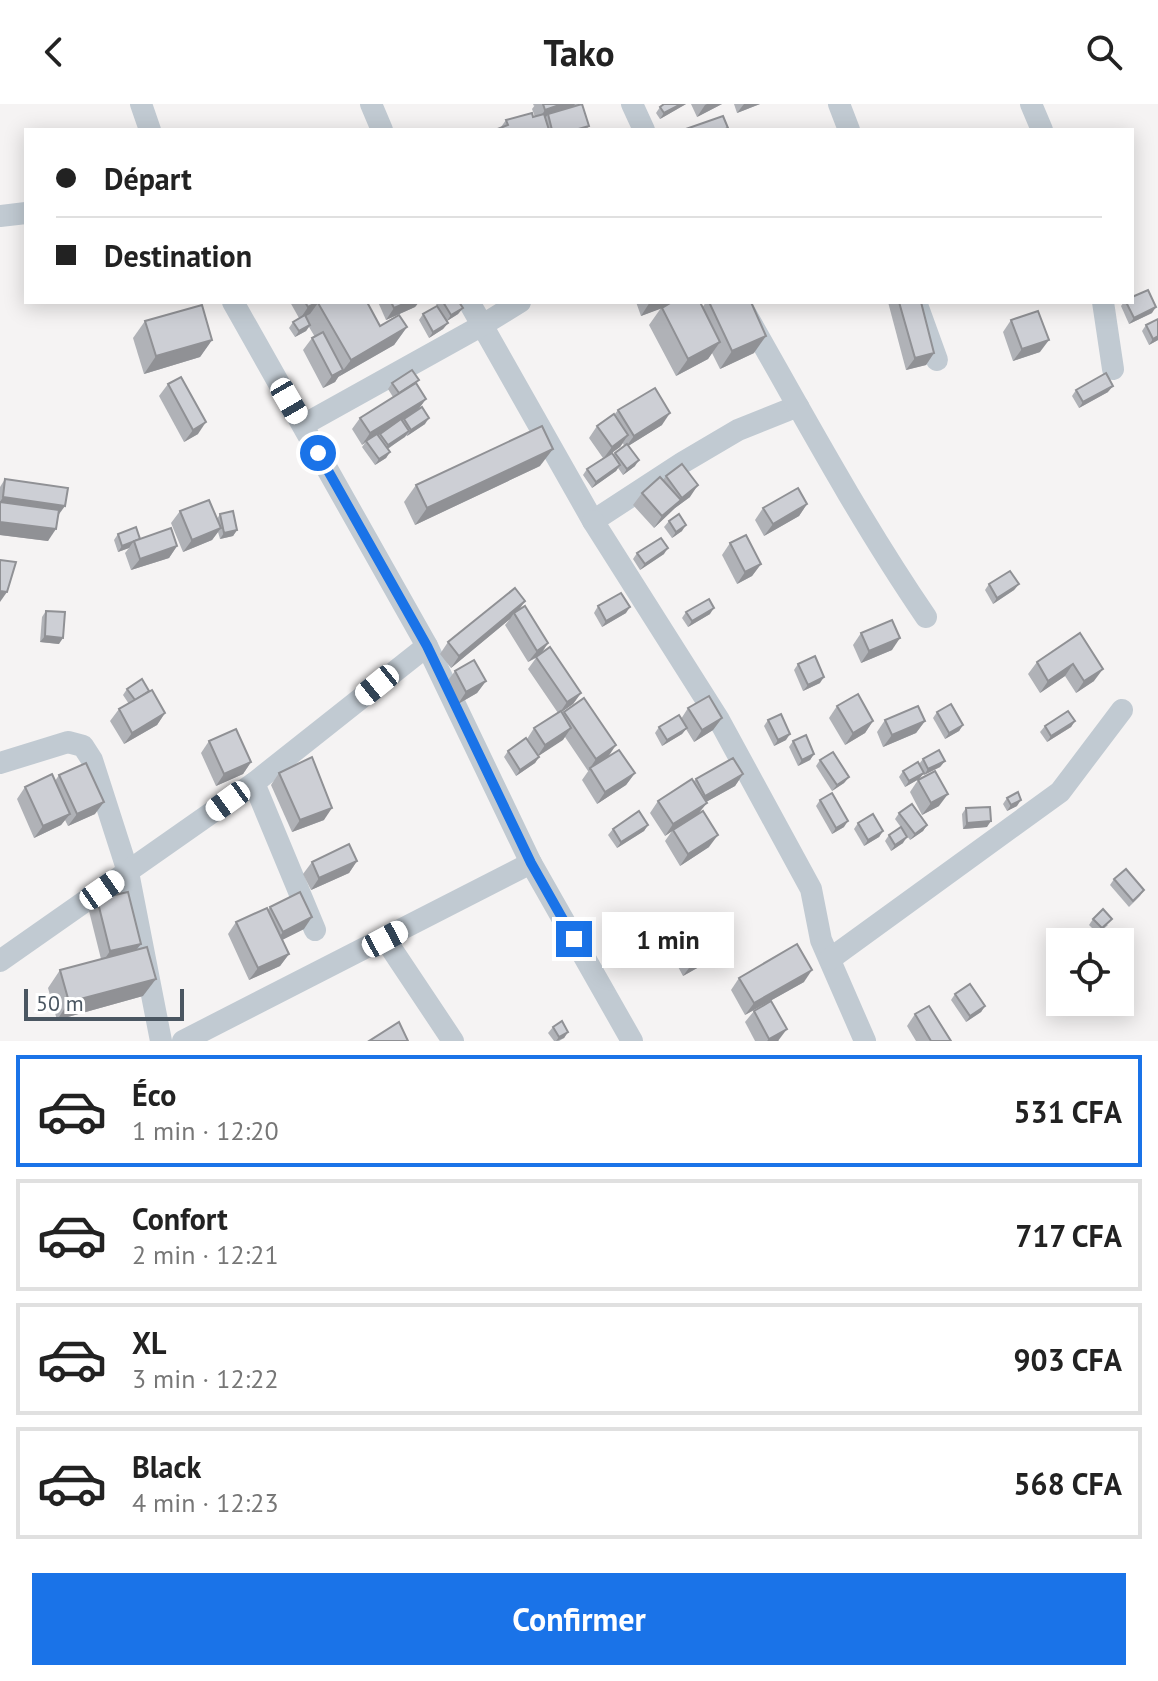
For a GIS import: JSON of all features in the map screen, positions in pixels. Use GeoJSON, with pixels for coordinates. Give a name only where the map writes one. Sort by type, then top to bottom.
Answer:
{"type":"FeatureCollection","features":[{"type":"Feature","properties":{"kind":"street"},"geometry":{"type":"LineString","coordinates":[[141,104],[149,128]]}},
{"type":"Feature","properties":{"kind":"street"},"geometry":{"type":"LineString","coordinates":[[371,104],[381,128]]}},
{"type":"Feature","properties":{"kind":"street"},"geometry":{"type":"LineString","coordinates":[[632,104],[643,128]]}},
{"type":"Feature","properties":{"kind":"street"},"geometry":{"type":"LineString","coordinates":[[839,104],[848,128]]}},
{"type":"Feature","properties":{"kind":"street"},"geometry":{"type":"LineString","coordinates":[[1031,104],[1041,128]]}},
{"type":"Feature","properties":{"kind":"street"},"geometry":{"type":"LineString","coordinates":[[0,216],[24,213]]}},
{"type":"Feature","properties":{"kind":"street"},"geometry":{"type":"LineString","coordinates":[[234,304],[427,646],[531,863],[632,1041]]}},
{"type":"Feature","properties":{"kind":"street"},"geometry":{"type":"LineString","coordinates":[[470,304],[593,521],[719,720],[811,889],[821,940],[865,1041]]}},
{"type":"Feature","properties":{"kind":"street"},"geometry":{"type":"LineString","coordinates":[[303,425],[517,304]]}},
{"type":"Feature","properties":{"kind":"street"},"geometry":{"type":"LineString","coordinates":[[740,304],[850,500],[926,617]]}},
{"type":"Feature","properties":{"kind":"street"},"geometry":{"type":"LineString","coordinates":[[917,304],[937,360]]}},
{"type":"Feature","properties":{"kind":"street"},"geometry":{"type":"LineString","coordinates":[[1103,304],[1113,369]]}},
{"type":"Feature","properties":{"kind":"street"},"geometry":{"type":"LineString","coordinates":[[593,521],[738,430],[798,406]]}},
{"type":"Feature","properties":{"kind":"street"},"geometry":{"type":"LineString","coordinates":[[0,961],[254,783],[427,646]]}},
{"type":"Feature","properties":{"kind":"street"},"geometry":{"type":"LineString","coordinates":[[830,959],[1060,792],[1122,710]]}},
{"type":"Feature","properties":{"kind":"street"},"geometry":{"type":"LineString","coordinates":[[0,763],[68,742],[83,746],[92,760],[128,872],[161,1041]]}},
{"type":"Feature","properties":{"kind":"street"},"geometry":{"type":"LineString","coordinates":[[254,783],[315,930]]}},
{"type":"Feature","properties":{"kind":"street"},"geometry":{"type":"LineString","coordinates":[[183,1041],[531,863]]}},
{"type":"Feature","properties":{"kind":"street"},"geometry":{"type":"LineString","coordinates":[[385,939],[453,1041]]}},
{"type":"Feature","properties":{"kind":"building"},"geometry":{"type":"Polygon","coordinates":[[[543,104],[562,104],[545,110],[543,104]]]}},
{"type":"Feature","properties":{"kind":"building"},"geometry":{"type":"Polygon","coordinates":[[[582,104],[589,126],[552,128],[548,114],[582,104]]]}},
{"type":"Feature","properties":{"kind":"building"},"geometry":{"type":"Polygon","coordinates":[[[664,104],[681,104],[664,113],[660,107],[664,104]]]}},
{"type":"Feature","properties":{"kind":"building"},"geometry":{"type":"Polygon","coordinates":[[[532,113],[533,117],[544,114],[548,128],[500,128],[508,125],[506,120],[532,113]]]}},
{"type":"Feature","properties":{"kind":"building"},"geometry":{"type":"Polygon","coordinates":[[[723,116],[728,128],[689,128],[723,116]]]}},
{"type":"Feature","properties":{"kind":"building"},"geometry":{"type":"Polygon","coordinates":[[[1148,290],[1156,307],[1134,318],[1127,304],[1134,304],[1134,296],[1148,290]]]}},
{"type":"Feature","properties":{"kind":"building"},"geometry":{"type":"Polygon","coordinates":[[[319,304],[368,304],[380,326],[399,315],[407,327],[351,360],[319,304]]]}},
{"type":"Feature","properties":{"kind":"building"},"geometry":{"type":"Polygon","coordinates":[[[444,304],[460,304],[463,308],[451,315],[444,304]]]}},
{"type":"Feature","properties":{"kind":"building"},"geometry":{"type":"Polygon","coordinates":[[[669,304],[701,304],[720,342],[688,359],[662,308],[669,304]]]}},
{"type":"Feature","properties":{"kind":"building"},"geometry":{"type":"Polygon","coordinates":[[[710,304],[752,304],[766,336],[732,351],[710,304]]]}},
{"type":"Feature","properties":{"kind":"building"},"geometry":{"type":"Polygon","coordinates":[[[900,304],[922,304],[934,353],[915,358],[900,304]]]}},
{"type":"Feature","properties":{"kind":"building"},"geometry":{"type":"Polygon","coordinates":[[[202,305],[212,340],[156,356],[145,321],[202,305]]]}},
{"type":"Feature","properties":{"kind":"building"},"geometry":{"type":"Polygon","coordinates":[[[437,306],[448,323],[433,332],[423,314],[437,306]]]}},
{"type":"Feature","properties":{"kind":"building"},"geometry":{"type":"Polygon","coordinates":[[[1038,311],[1049,340],[1022,349],[1011,320],[1038,311]]]}},
{"type":"Feature","properties":{"kind":"building"},"geometry":{"type":"Polygon","coordinates":[[[305,315],[310,325],[299,331],[293,322],[305,315]]]}},
{"type":"Feature","properties":{"kind":"building"},"geometry":{"type":"Polygon","coordinates":[[[1158,319],[1158,336],[1153,339],[1146,325],[1158,319]]]}},
{"type":"Feature","properties":{"kind":"building"},"geometry":{"type":"Polygon","coordinates":[[[323,332],[343,370],[332,376],[312,338],[323,332]]]}},
{"type":"Feature","properties":{"kind":"building"},"geometry":{"type":"Polygon","coordinates":[[[412,370],[419,380],[399,393],[392,383],[412,370]]]}},
{"type":"Feature","properties":{"kind":"building"},"geometry":{"type":"Polygon","coordinates":[[[1106,373],[1113,386],[1083,402],[1076,390],[1106,373]]]}},
{"type":"Feature","properties":{"kind":"building"},"geometry":{"type":"Polygon","coordinates":[[[181,377],[206,422],[193,430],[168,384],[181,377]]]}},
{"type":"Feature","properties":{"kind":"building"},"geometry":{"type":"Polygon","coordinates":[[[416,383],[426,399],[370,433],[360,418],[416,383]]]}},
{"type":"Feature","properties":{"kind":"building"},"geometry":{"type":"Polygon","coordinates":[[[655,388],[670,413],[634,436],[618,410],[655,388]]]}},
{"type":"Feature","properties":{"kind":"building"},"geometry":{"type":"Polygon","coordinates":[[[422,407],[429,418],[411,430],[404,419],[422,407]]]}},
{"type":"Feature","properties":{"kind":"building"},"geometry":{"type":"Polygon","coordinates":[[[614,414],[628,435],[612,447],[597,426],[614,414]]]}},
{"type":"Feature","properties":{"kind":"building"},"geometry":{"type":"Polygon","coordinates":[[[401,419],[409,431],[388,445],[380,434],[401,419]]]}},
{"type":"Feature","properties":{"kind":"building"},"geometry":{"type":"Polygon","coordinates":[[[542,426],[553,449],[427,508],[416,485],[542,426]]]}},
{"type":"Feature","properties":{"kind":"building"},"geometry":{"type":"Polygon","coordinates":[[[377,434],[390,452],[379,459],[366,441],[377,434]]]}},
{"type":"Feature","properties":{"kind":"building"},"geometry":{"type":"Polygon","coordinates":[[[627,444],[639,460],[627,469],[615,453],[627,444]]]}},
{"type":"Feature","properties":{"kind":"building"},"geometry":{"type":"Polygon","coordinates":[[[612,453],[620,465],[596,482],[587,469],[612,453]]]}},
{"type":"Feature","properties":{"kind":"building"},"geometry":{"type":"Polygon","coordinates":[[[682,464],[698,485],[682,498],[666,476],[682,464]]]}},
{"type":"Feature","properties":{"kind":"building"},"geometry":{"type":"Polygon","coordinates":[[[660,477],[681,500],[662,516],[642,493],[660,477]]]}},
{"type":"Feature","properties":{"kind":"building"},"geometry":{"type":"Polygon","coordinates":[[[5,479],[68,488],[65,506],[3,497],[5,479]]]}},
{"type":"Feature","properties":{"kind":"building"},"geometry":{"type":"Polygon","coordinates":[[[798,488],[807,504],[773,524],[763,508],[798,488]]]}},
{"type":"Feature","properties":{"kind":"building"},"geometry":{"type":"Polygon","coordinates":[[[209,500],[221,528],[192,540],[180,511],[209,500]]]}},
{"type":"Feature","properties":{"kind":"building"},"geometry":{"type":"Polygon","coordinates":[[[0,502],[59,510],[56,529],[0,522],[0,502]]]}},
{"type":"Feature","properties":{"kind":"building"},"geometry":{"type":"Polygon","coordinates":[[[233,511],[237,530],[224,533],[220,514],[233,511]]]}},
{"type":"Feature","properties":{"kind":"building"},"geometry":{"type":"Polygon","coordinates":[[[679,514],[686,525],[676,532],[669,521],[679,514]]]}},
{"type":"Feature","properties":{"kind":"building"},"geometry":{"type":"Polygon","coordinates":[[[136,527],[140,539],[122,546],[118,534],[136,527]]]}},
{"type":"Feature","properties":{"kind":"building"},"geometry":{"type":"Polygon","coordinates":[[[171,528],[177,546],[140,559],[134,541],[171,528]]]}},
{"type":"Feature","properties":{"kind":"building"},"geometry":{"type":"Polygon","coordinates":[[[746,535],[761,564],[745,572],[730,543],[746,535]]]}},
{"type":"Feature","properties":{"kind":"building"},"geometry":{"type":"Polygon","coordinates":[[[661,538],[668,548],[645,564],[637,553],[661,538]]]}},
{"type":"Feature","properties":{"kind":"building"},"geometry":{"type":"Polygon","coordinates":[[[0,560],[16,562],[7,592],[0,591],[0,560]]]}},
{"type":"Feature","properties":{"kind":"building"},"geometry":{"type":"Polygon","coordinates":[[[1010,571],[1019,584],[997,598],[989,584],[1010,571]]]}},
{"type":"Feature","properties":{"kind":"building"},"geometry":{"type":"Polygon","coordinates":[[[515,588],[525,601],[459,656],[448,642],[515,588]]]}},
{"type":"Feature","properties":{"kind":"building"},"geometry":{"type":"Polygon","coordinates":[[[621,593],[630,607],[606,621],[598,606],[621,593]]]}},
{"type":"Feature","properties":{"kind":"building"},"geometry":{"type":"Polygon","coordinates":[[[709,599],[714,608],[692,621],[686,612],[709,599]]]}},
{"type":"Feature","properties":{"kind":"building"},"geometry":{"type":"Polygon","coordinates":[[[525,606],[548,643],[537,651],[514,613],[525,606]]]}},
{"type":"Feature","properties":{"kind":"building"},"geometry":{"type":"Polygon","coordinates":[[[46,611],[65,612],[63,638],[45,636],[46,611]]]}},
{"type":"Feature","properties":{"kind":"building"},"geometry":{"type":"Polygon","coordinates":[[[892,620],[900,638],[869,651],[861,633],[892,620]]]}},
{"type":"Feature","properties":{"kind":"building"},"geometry":{"type":"Polygon","coordinates":[[[1080,633],[1103,669],[1084,681],[1073,664],[1048,681],[1037,662],[1080,633]]]}},
{"type":"Feature","properties":{"kind":"building"},"geometry":{"type":"Polygon","coordinates":[[[550,647],[581,693],[567,702],[536,657],[550,647]]]}},
{"type":"Feature","properties":{"kind":"building"},"geometry":{"type":"Polygon","coordinates":[[[815,656],[824,677],[808,685],[798,664],[815,656]]]}},
{"type":"Feature","properties":{"kind":"building"},"geometry":{"type":"Polygon","coordinates":[[[474,660],[486,681],[466,692],[455,671],[474,660]]]}},
{"type":"Feature","properties":{"kind":"building"},"geometry":{"type":"Polygon","coordinates":[[[142,679],[149,691],[135,700],[127,689],[142,679]]]}},
{"type":"Feature","properties":{"kind":"building"},"geometry":{"type":"Polygon","coordinates":[[[152,690],[165,713],[132,733],[119,709],[152,690]]]}},
{"type":"Feature","properties":{"kind":"building"},"geometry":{"type":"Polygon","coordinates":[[[858,694],[873,721],[853,733],[837,706],[858,694]]]}},
{"type":"Feature","properties":{"kind":"building"},"geometry":{"type":"Polygon","coordinates":[[[709,696],[722,718],[702,730],[688,708],[709,696]]]}},
{"type":"Feature","properties":{"kind":"building"},"geometry":{"type":"Polygon","coordinates":[[[584,698],[616,745],[596,759],[564,712],[584,698]]]}},
{"type":"Feature","properties":{"kind":"building"},"geometry":{"type":"Polygon","coordinates":[[[951,704],[963,725],[949,733],[937,712],[951,704]]]}},
{"type":"Feature","properties":{"kind":"building"},"geometry":{"type":"Polygon","coordinates":[[[918,706],[925,721],[892,735],[885,720],[918,706]]]}},
{"type":"Feature","properties":{"kind":"building"},"geometry":{"type":"Polygon","coordinates":[[[561,711],[571,728],[545,745],[534,728],[561,711]]]}},
{"type":"Feature","properties":{"kind":"building"},"geometry":{"type":"Polygon","coordinates":[[[1068,711],[1075,721],[1051,736],[1045,726],[1068,711]]]}},
{"type":"Feature","properties":{"kind":"building"},"geometry":{"type":"Polygon","coordinates":[[[781,714],[790,734],[778,740],[768,720],[781,714]]]}},
{"type":"Feature","properties":{"kind":"building"},"geometry":{"type":"Polygon","coordinates":[[[679,715],[687,728],[667,740],[659,727],[679,715]]]}},
{"type":"Feature","properties":{"kind":"building"},"geometry":{"type":"Polygon","coordinates":[[[236,729],[251,762],[224,774],[209,741],[236,729]]]}},
{"type":"Feature","properties":{"kind":"building"},"geometry":{"type":"Polygon","coordinates":[[[806,735],[814,754],[802,760],[793,741],[806,735]]]}},
{"type":"Feature","properties":{"kind":"building"},"geometry":{"type":"Polygon","coordinates":[[[526,738],[539,757],[520,770],[508,751],[526,738]]]}},
{"type":"Feature","properties":{"kind":"building"},"geometry":{"type":"Polygon","coordinates":[[[619,750],[635,773],[605,792],[590,768],[619,750]]]}},
{"type":"Feature","properties":{"kind":"building"},"geometry":{"type":"Polygon","coordinates":[[[939,750],[945,761],[928,769],[923,759],[939,750]]]}},
{"type":"Feature","properties":{"kind":"building"},"geometry":{"type":"Polygon","coordinates":[[[833,752],[849,777],[837,785],[820,760],[833,752]]]}},
{"type":"Feature","properties":{"kind":"building"},"geometry":{"type":"Polygon","coordinates":[[[312,757],[332,808],[300,820],[279,773],[312,757]]]}},
{"type":"Feature","properties":{"kind":"building"},"geometry":{"type":"Polygon","coordinates":[[[733,758],[743,774],[705,796],[696,779],[733,758]]]}},
{"type":"Feature","properties":{"kind":"building"},"geometry":{"type":"Polygon","coordinates":[[[918,762],[924,773],[909,781],[903,771],[918,762]]]}},
{"type":"Feature","properties":{"kind":"building"},"geometry":{"type":"Polygon","coordinates":[[[86,763],[104,802],[77,814],[59,775],[86,763]]]}},
{"type":"Feature","properties":{"kind":"building"},"geometry":{"type":"Polygon","coordinates":[[[935,771],[948,794],[931,803],[918,780],[935,771]]]}},
{"type":"Feature","properties":{"kind":"building"},"geometry":{"type":"Polygon","coordinates":[[[52,774],[70,814],[43,826],[25,787],[52,774]]]}},
{"type":"Feature","properties":{"kind":"building"},"geometry":{"type":"Polygon","coordinates":[[[692,779],[707,803],[673,824],[658,801],[692,779]]]}},
{"type":"Feature","properties":{"kind":"building"},"geometry":{"type":"Polygon","coordinates":[[[1018,792],[1021,800],[1011,805],[1007,798],[1018,792]]]}},
{"type":"Feature","properties":{"kind":"building"},"geometry":{"type":"Polygon","coordinates":[[[832,793],[848,821],[836,828],[820,800],[832,793]]]}},
{"type":"Feature","properties":{"kind":"building"},"geometry":{"type":"Polygon","coordinates":[[[912,804],[927,825],[915,834],[899,813],[912,804]]]}},
{"type":"Feature","properties":{"kind":"building"},"geometry":{"type":"Polygon","coordinates":[[[990,807],[991,821],[967,823],[966,808],[990,807]]]}},
{"type":"Feature","properties":{"kind":"building"},"geometry":{"type":"Polygon","coordinates":[[[639,811],[648,825],[621,842],[613,829],[639,811]]]}},
{"type":"Feature","properties":{"kind":"building"},"geometry":{"type":"Polygon","coordinates":[[[703,811],[718,835],[688,854],[673,830],[703,811]]]}},
{"type":"Feature","properties":{"kind":"building"},"geometry":{"type":"Polygon","coordinates":[[[873,814],[883,831],[868,840],[858,823],[873,814]]]}},
{"type":"Feature","properties":{"kind":"building"},"geometry":{"type":"Polygon","coordinates":[[[901,827],[907,837],[895,845],[889,835],[901,827]]]}},
{"type":"Feature","properties":{"kind":"building"},"geometry":{"type":"Polygon","coordinates":[[[349,844],[357,861],[319,878],[312,862],[349,844]]]}},
{"type":"Feature","properties":{"kind":"building"},"geometry":{"type":"Polygon","coordinates":[[[1126,869],[1144,890],[1133,901],[1114,879],[1126,869]]]}},
{"type":"Feature","properties":{"kind":"building"},"geometry":{"type":"Polygon","coordinates":[[[128,892],[141,944],[110,951],[97,899],[128,892]]]}},
{"type":"Feature","properties":{"kind":"building"},"geometry":{"type":"Polygon","coordinates":[[[300,892],[312,917],[283,932],[270,907],[300,892]]]}},
{"type":"Feature","properties":{"kind":"building"},"geometry":{"type":"Polygon","coordinates":[[[267,908],[289,954],[258,968],[236,922],[267,908]]]}},
{"type":"Feature","properties":{"kind":"building"},"geometry":{"type":"Polygon","coordinates":[[[1103,909],[1112,919],[1102,928],[1093,919],[1103,909]]]}},
{"type":"Feature","properties":{"kind":"building"},"geometry":{"type":"Polygon","coordinates":[[[707,921],[722,947],[692,964],[677,938],[707,921]]]}},
{"type":"Feature","properties":{"kind":"building"},"geometry":{"type":"Polygon","coordinates":[[[797,944],[812,970],[754,1003],[739,978],[797,944]]]}},
{"type":"Feature","properties":{"kind":"building"},"geometry":{"type":"Polygon","coordinates":[[[147,947],[156,979],[69,1002],[60,970],[147,947]]]}},
{"type":"Feature","properties":{"kind":"building"},"geometry":{"type":"Polygon","coordinates":[[[970,984],[985,1006],[970,1016],[955,994],[970,984]]]}},
{"type":"Feature","properties":{"kind":"building"},"geometry":{"type":"Polygon","coordinates":[[[771,1001],[787,1029],[769,1039],[754,1011],[771,1001]]]}},
{"type":"Feature","properties":{"kind":"building"},"geometry":{"type":"Polygon","coordinates":[[[929,1006],[951,1041],[931,1041],[915,1014],[929,1006]]]}},
{"type":"Feature","properties":{"kind":"building"},"geometry":{"type":"Polygon","coordinates":[[[562,1021],[568,1032],[559,1037],[553,1027],[562,1021]]]}},
{"type":"Feature","properties":{"kind":"building"},"geometry":{"type":"Polygon","coordinates":[[[399,1022],[408,1041],[369,1041],[399,1022]]]}},
{"type":"Feature","properties":{"kind":"route"},"geometry":{"type":"LineString","coordinates":[[318,453],[427,646],[531,863],[574,939]]}}]}
